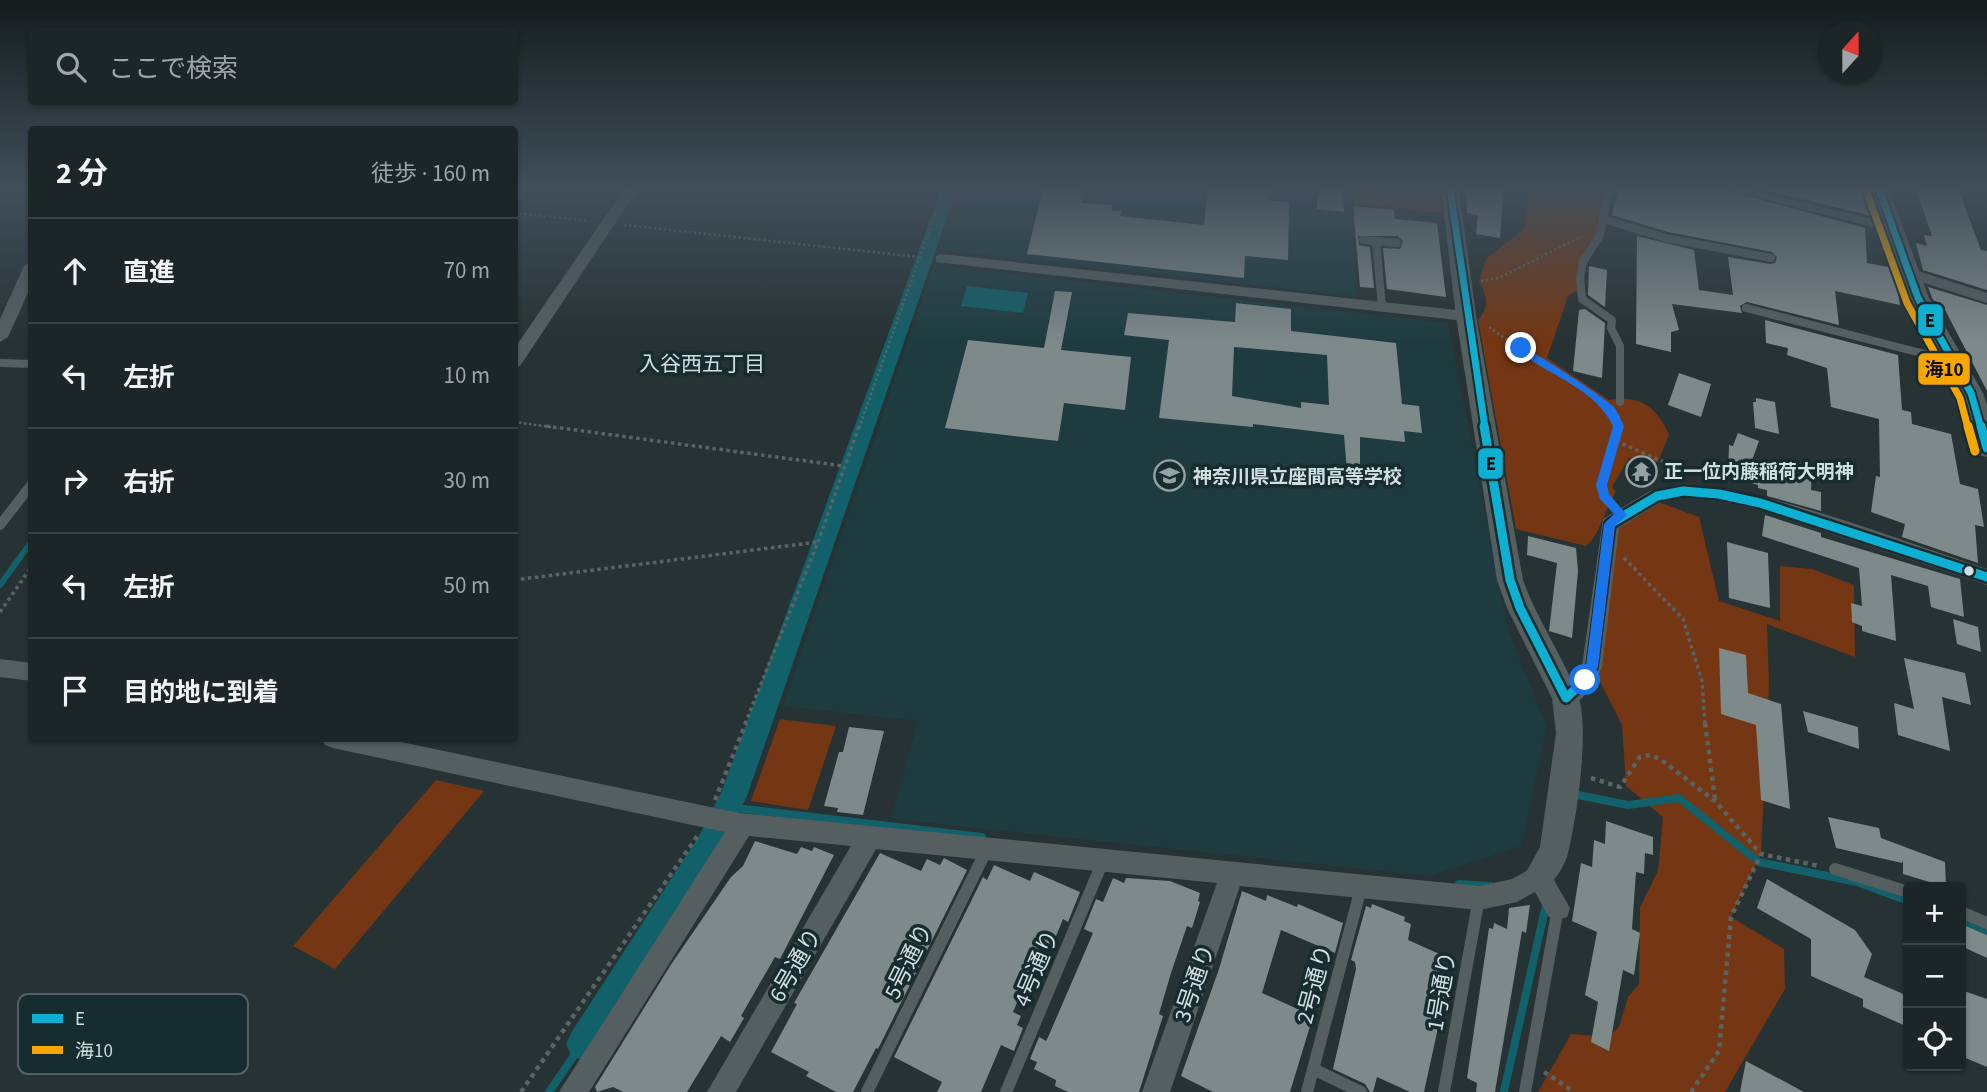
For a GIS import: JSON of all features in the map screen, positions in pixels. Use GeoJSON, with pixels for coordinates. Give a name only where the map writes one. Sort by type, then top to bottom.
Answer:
{"type":"FeatureCollection","features":[{"type":"Feature","properties":{"kind":"main road"},"geometry":{"type":"LineString","coordinates":[[1896,240],[1908,273],[1971,393],[1987,448]]}},
{"type":"Feature","properties":{"kind":"street"},"geometry":{"type":"LineString","coordinates":[[518,356],[597,240]]}},
{"type":"Feature","properties":{"kind":"street"},"geometry":{"type":"LineString","coordinates":[[351,742],[741,825],[1479,898],[1517,890],[1539,876],[1554,851],[1570,733],[1566,698],[1520,608],[1510,580],[1466,316],[1457,240]]}},
{"type":"Feature","properties":{"kind":"street"},"geometry":{"type":"LineString","coordinates":[[941,259],[1466,316]]}},
{"type":"Feature","properties":{"kind":"street"},"geometry":{"type":"LineString","coordinates":[[1908,273],[1987,298]]}},
{"type":"Feature","properties":{"kind":"street"},"geometry":{"type":"LineString","coordinates":[[0,337],[28,275]]}},
{"type":"Feature","properties":{"kind":"street"},"geometry":{"type":"LineString","coordinates":[[1566,698],[1585,680],[1592,667],[1610,524],[1657,496],[1683,491],[1760,503],[1902,552],[1987,577]]}},
{"type":"Feature","properties":{"kind":"street"},"geometry":{"type":"LineString","coordinates":[[0,668],[28,672]]}},
{"type":"Feature","properties":{"kind":"street"},"geometry":{"type":"LineString","coordinates":[[573,1092],[741,825]]}},
{"type":"Feature","properties":{"kind":"street","name":"6号通り"},"geometry":{"type":"LineString","coordinates":[[720,1092],[869,838]]}},
{"type":"Feature","properties":{"kind":"street","name":"3号通り"},"geometry":{"type":"LineString","coordinates":[[1156,1092],[1231,874]]}},
{"type":"Feature","properties":{"kind":"street"},"geometry":{"type":"LineString","coordinates":[[1539,876],[1558,908]]}},
{"type":"Feature","properties":{"kind":"lane"},"geometry":{"type":"LineString","coordinates":[[1363,240],[1397,243]]}},
{"type":"Feature","properties":{"kind":"lane"},"geometry":{"type":"LineString","coordinates":[[1594,240],[1583,262],[1580,288],[1582,299],[1612,320],[1611,328],[1620,346],[1620,402]]}},
{"type":"Feature","properties":{"kind":"lane"},"geometry":{"type":"LineString","coordinates":[[1676,240],[1771,258]]}},
{"type":"Feature","properties":{"kind":"lane"},"geometry":{"type":"LineString","coordinates":[[1376,241],[1382,307]]}},
{"type":"Feature","properties":{"kind":"lane"},"geometry":{"type":"LineString","coordinates":[[1746,308],[1865,342],[1956,362]]}},
{"type":"Feature","properties":{"kind":"lane"},"geometry":{"type":"LineString","coordinates":[[0,363],[28,363]]}},
{"type":"Feature","properties":{"kind":"lane"},"geometry":{"type":"LineString","coordinates":[[0,525],[28,489]]}},
{"type":"Feature","properties":{"kind":"lane","name":"5号通り"},"geometry":{"type":"LineString","coordinates":[[867,1092],[987,849]]}},
{"type":"Feature","properties":{"kind":"lane","name":"4号通り"},"geometry":{"type":"LineString","coordinates":[[1006,1092],[1103,860]]}},
{"type":"Feature","properties":{"kind":"lane"},"geometry":{"type":"LineString","coordinates":[[1835,869],[1903,890]]}},
{"type":"Feature","properties":{"kind":"lane","name":"2号通り"},"geometry":{"type":"LineString","coordinates":[[1307,1092],[1361,888]]}},
{"type":"Feature","properties":{"kind":"lane","name":"1号通り"},"geometry":{"type":"LineString","coordinates":[[1444,1092],[1479,898]]}},
{"type":"Feature","properties":{"kind":"lane"},"geometry":{"type":"LineString","coordinates":[[1525,1092],[1558,908]]}},
{"type":"Feature","properties":{"kind":"lane"},"geometry":{"type":"LineString","coordinates":[[1966,914],[1987,923]]}},
{"type":"Feature","properties":{"kind":"lane"},"geometry":{"type":"LineString","coordinates":[[1313,1069],[1361,1092]]}},
{"type":"Feature","properties":{"kind":"path"},"geometry":{"type":"LineString","coordinates":[[764,240],[920,257]]}},
{"type":"Feature","properties":{"kind":"path"},"geometry":{"type":"LineString","coordinates":[[710,820],[818,542],[926,240]]}},
{"type":"Feature","properties":{"kind":"path"},"geometry":{"type":"LineString","coordinates":[[1462,284],[1499,278],[1570,240]]}},
{"type":"Feature","properties":{"kind":"path"},"geometry":{"type":"LineString","coordinates":[[1466,316],[1485,324],[1543,365],[1589,391],[1611,411],[1619,426],[1601,485],[1604,496],[1622,515]]}},
{"type":"Feature","properties":{"kind":"path"},"geometry":{"type":"LineString","coordinates":[[518,423],[843,466]]}},
{"type":"Feature","properties":{"kind":"path"},"geometry":{"type":"LineString","coordinates":[[1616,441],[1673,466],[1704,493]]}},
{"type":"Feature","properties":{"kind":"path"},"geometry":{"type":"LineString","coordinates":[[518,580],[818,542]]}},
{"type":"Feature","properties":{"kind":"path"},"geometry":{"type":"LineString","coordinates":[[1606,548],[1630,562],[1683,619],[1690,634],[1702,681],[1707,752],[1715,801]]}},
{"type":"Feature","properties":{"kind":"path"},"geometry":{"type":"LineString","coordinates":[[0,612],[28,572]]}},
{"type":"Feature","properties":{"kind":"path"},"geometry":{"type":"LineString","coordinates":[[1566,771],[1620,787],[1640,757],[1650,755],[1715,801],[1761,854],[1835,869]]}},
{"type":"Feature","properties":{"kind":"path"},"geometry":{"type":"LineString","coordinates":[[521,1092],[694,841]]}},
{"type":"Feature","properties":{"kind":"path"},"geometry":{"type":"LineString","coordinates":[[1691,1092],[1719,1051],[1731,917],[1761,854]]}},
{"type":"Feature","properties":{"kind":"path"},"geometry":{"type":"LineString","coordinates":[[1529,1062],[1574,1092]]}},
{"type":"Feature","properties":{"kind":"shaded area"},"geometry":{"type":"Polygon","coordinates":[[[941,240],[1353,240],[1356,297],[938,250],[941,240]]]}},
{"type":"Feature","properties":{"kind":"shaded area"},"geometry":{"type":"Polygon","coordinates":[[[1510,240],[1596,240],[1589,250],[1582,288],[1568,296],[1547,358],[1609,400],[1630,399],[1646,405],[1658,416],[1669,434],[1658,462],[1629,458],[1612,487],[1616,492],[1599,528],[1586,546],[1516,529],[1478,320],[1486,305],[1479,281],[1486,259],[1510,240]]]}},
{"type":"Feature","properties":{"kind":"shaded area","name":"神奈川県立座間高等学校"},"geometry":{"type":"Polygon","coordinates":[[[934,265],[1448,323],[1508,630],[1547,727],[1521,846],[1429,876],[891,819],[918,721],[783,706],[934,265]]]}},
{"type":"Feature","properties":{"kind":"shaded area"},"geometry":{"type":"Polygon","coordinates":[[[1661,503],[1699,517],[1719,601],[1780,621],[1780,566],[1812,569],[1854,585],[1855,657],[1767,624],[1769,683],[1761,854],[1731,917],[1784,949],[1785,989],[1725,1092],[1538,1092],[1571,1034],[1608,1037],[1619,1027],[1628,997],[1639,984],[1640,907],[1658,871],[1663,817],[1626,786],[1622,725],[1597,676],[1608,530],[1661,503]]]}},
{"type":"Feature","properties":{"kind":"shaded area"},"geometry":{"type":"Polygon","coordinates":[[[780,719],[836,726],[808,810],[751,801],[780,719]]]}},
{"type":"Feature","properties":{"kind":"shaded area"},"geometry":{"type":"Polygon","coordinates":[[[436,780],[484,791],[335,969],[293,946],[436,780]]]}},
{"type":"Feature","properties":{"kind":"water"},"geometry":{"type":"Polygon","coordinates":[[[967,286],[1028,293],[1023,313],[961,306],[967,286]]]}},
{"type":"Feature","properties":{"kind":"building"},"geometry":{"type":"Polygon","coordinates":[[[1030,240],[1288,240],[1288,260],[1245,256],[1244,278],[1027,254],[1030,240]]]}},
{"type":"Feature","properties":{"kind":"building"},"geometry":{"type":"Polygon","coordinates":[[[1356,240],[1358,240],[1359,245],[1370,247],[1374,288],[1360,287],[1356,240]]]}},
{"type":"Feature","properties":{"kind":"building"},"geometry":{"type":"Polygon","coordinates":[[[1439,240],[1446,297],[1387,289],[1383,248],[1400,249],[1403,241],[1439,240]]]}},
{"type":"Feature","properties":{"kind":"building"},"geometry":{"type":"Polygon","coordinates":[[[1637,240],[1653,240],[1694,250],[1699,290],[1733,295],[1728,257],[1770,264],[1775,263],[1777,257],[1772,252],[1709,240],[1866,240],[1867,263],[1894,268],[1900,305],[1835,291],[1839,325],[1747,302],[1740,306],[1742,313],[1672,304],[1679,330],[1671,332],[1671,352],[1636,344],[1637,240]]]}},
{"type":"Feature","properties":{"kind":"building"},"geometry":{"type":"Polygon","coordinates":[[[1925,240],[1977,240],[1981,250],[1987,251],[1987,290],[1923,270],[1916,243],[1927,246],[1925,240]]]}},
{"type":"Feature","properties":{"kind":"building"},"geometry":{"type":"Polygon","coordinates":[[[1589,266],[1607,270],[1605,307],[1588,295],[1589,266]]]}},
{"type":"Feature","properties":{"kind":"building"},"geometry":{"type":"Polygon","coordinates":[[[1928,287],[1987,305],[1987,391],[1942,304],[1933,300],[1928,287]]]}},
{"type":"Feature","properties":{"kind":"building"},"geometry":{"type":"Polygon","coordinates":[[[1055,291],[1072,292],[1061,350],[1131,357],[1125,410],[1064,403],[1058,441],[945,428],[968,340],[1044,348],[1055,291]]]}},
{"type":"Feature","properties":{"kind":"building"},"geometry":{"type":"Polygon","coordinates":[[[1236,303],[1291,309],[1291,331],[1396,343],[1402,404],[1419,406],[1422,433],[1404,431],[1405,442],[1360,437],[1360,471],[1347,471],[1344,435],[1253,424],[1253,427],[1159,418],[1169,340],[1124,335],[1128,313],[1235,322],[1236,303]],[[1234,347],[1232,396],[1301,408],[1301,402],[1329,405],[1327,355],[1234,347]]]}},
{"type":"Feature","properties":{"kind":"building"},"geometry":{"type":"Polygon","coordinates":[[[1585,309],[1605,323],[1602,378],[1573,371],[1579,310],[1585,309]]]}},
{"type":"Feature","properties":{"kind":"building"},"geometry":{"type":"Polygon","coordinates":[[[1765,320],[1898,355],[1902,410],[1911,412],[1912,424],[1951,434],[1960,484],[1978,489],[1984,527],[1975,525],[1978,563],[1902,537],[1905,524],[1871,512],[1876,476],[1880,477],[1879,419],[1831,407],[1827,368],[1787,355],[1788,348],[1766,343],[1765,320]]]}},
{"type":"Feature","properties":{"kind":"building"},"geometry":{"type":"Polygon","coordinates":[[[1679,373],[1711,384],[1701,417],[1668,405],[1679,373]]]}},
{"type":"Feature","properties":{"kind":"building"},"geometry":{"type":"Polygon","coordinates":[[[1756,398],[1775,402],[1779,434],[1755,428],[1753,402],[1756,402],[1756,398]]]}},
{"type":"Feature","properties":{"kind":"building"},"geometry":{"type":"Polygon","coordinates":[[[1738,433],[1759,441],[1751,463],[1792,474],[1793,461],[1812,467],[1811,490],[1821,492],[1821,511],[1767,496],[1767,490],[1758,488],[1758,485],[1728,477],[1729,445],[1733,446],[1738,433]]]}},
{"type":"Feature","properties":{"kind":"building"},"geometry":{"type":"Polygon","coordinates":[[[1765,515],[1821,533],[1821,537],[1960,579],[1964,617],[1931,607],[1928,586],[1891,575],[1896,641],[1862,631],[1862,626],[1852,622],[1851,603],[1862,606],[1859,568],[1762,536],[1765,515]]]}},
{"type":"Feature","properties":{"kind":"building"},"geometry":{"type":"Polygon","coordinates":[[[1528,536],[1576,548],[1578,571],[1572,638],[1549,631],[1557,563],[1527,555],[1528,536]]]}},
{"type":"Feature","properties":{"kind":"building"},"geometry":{"type":"Polygon","coordinates":[[[1727,542],[1768,553],[1770,608],[1729,598],[1727,542]]]}},
{"type":"Feature","properties":{"kind":"building"},"geometry":{"type":"Polygon","coordinates":[[[1953,619],[1978,627],[1981,652],[1957,644],[1953,619]]]}},
{"type":"Feature","properties":{"kind":"building"},"geometry":{"type":"Polygon","coordinates":[[[1719,648],[1746,655],[1748,693],[1781,704],[1790,809],[1761,800],[1756,725],[1721,714],[1719,648]]]}},
{"type":"Feature","properties":{"kind":"building"},"geometry":{"type":"Polygon","coordinates":[[[1904,658],[1965,673],[1971,705],[1942,697],[1950,751],[1898,735],[1894,703],[1914,709],[1904,658]]]}},
{"type":"Feature","properties":{"kind":"building"},"geometry":{"type":"Polygon","coordinates":[[[1803,711],[1858,727],[1859,749],[1808,732],[1803,711]]]}},
{"type":"Feature","properties":{"kind":"building"},"geometry":{"type":"Polygon","coordinates":[[[849,727],[884,731],[863,815],[837,812],[838,808],[824,806],[849,727]]]}},
{"type":"Feature","properties":{"kind":"building"},"geometry":{"type":"Polygon","coordinates":[[[1828,817],[1879,828],[1881,838],[1945,862],[1946,882],[1929,882],[1903,874],[1903,860],[1902,863],[1836,848],[1828,817]]]}},
{"type":"Feature","properties":{"kind":"building"},"geometry":{"type":"Polygon","coordinates":[[[1606,821],[1653,837],[1653,855],[1645,853],[1644,874],[1636,872],[1632,929],[1640,933],[1634,975],[1623,970],[1609,1051],[1591,1042],[1598,1002],[1585,995],[1597,932],[1572,921],[1581,863],[1592,867],[1594,840],[1605,844],[1606,821]]]}},
{"type":"Feature","properties":{"kind":"building"},"geometry":{"type":"Polygon","coordinates":[[[755,841],[797,854],[801,847],[812,851],[814,847],[834,855],[780,959],[775,957],[741,1016],[744,1018],[730,1042],[721,1036],[687,1092],[623,1092],[613,1087],[597,1092],[595,1087],[672,963],[731,877],[743,866],[755,841]]]}},
{"type":"Feature","properties":{"kind":"building"},"geometry":{"type":"Polygon","coordinates":[[[880,853],[921,871],[927,859],[940,865],[944,858],[967,870],[878,1049],[876,1048],[853,1092],[836,1092],[806,1076],[809,1072],[771,1052],[797,1004],[794,1003],[880,853]]]}},
{"type":"Feature","properties":{"kind":"building"},"geometry":{"type":"Polygon","coordinates":[[[994,865],[1030,881],[1034,872],[1080,892],[1068,922],[1063,919],[1052,946],[1043,942],[1013,1012],[1021,1016],[1017,1025],[1023,1028],[1014,1051],[1001,1045],[981,1092],[937,1092],[942,1082],[894,1057],[983,877],[987,880],[994,865]]]}},
{"type":"Feature","properties":{"kind":"building"},"geometry":{"type":"Polygon","coordinates":[[[1113,878],[1124,883],[1126,878],[1170,881],[1200,893],[1200,902],[1192,928],[1187,926],[1171,973],[1159,1014],[1163,1016],[1139,1092],[1068,1092],[1055,1086],[1056,1080],[1034,1069],[1037,1062],[1030,1059],[1039,1037],[1046,1041],[1049,1035],[1093,933],[1084,929],[1096,899],[1103,902],[1113,878]]]}},
{"type":"Feature","properties":{"kind":"building"},"geometry":{"type":"Polygon","coordinates":[[[1767,879],[1855,930],[1872,954],[1864,977],[1903,994],[1903,1025],[1863,1007],[1863,999],[1811,976],[1811,939],[1757,908],[1767,879]]]}},
{"type":"Feature","properties":{"kind":"building"},"geometry":{"type":"Polygon","coordinates":[[[1242,891],[1266,901],[1267,895],[1297,907],[1298,904],[1343,923],[1335,953],[1281,930],[1262,993],[1302,1011],[1300,1017],[1311,1023],[1290,1092],[1213,1092],[1181,1076],[1219,969],[1242,891]]]}},
{"type":"Feature","properties":{"kind":"building"},"geometry":{"type":"Polygon","coordinates":[[[1372,904],[1405,917],[1404,921],[1411,924],[1408,940],[1444,956],[1443,965],[1451,968],[1424,1092],[1410,1092],[1377,1077],[1373,1092],[1370,1092],[1365,1084],[1333,1069],[1356,969],[1355,962],[1351,960],[1366,906],[1371,908],[1372,904]]]}},
{"type":"Feature","properties":{"kind":"building"},"geometry":{"type":"Polygon","coordinates":[[[1530,905],[1526,933],[1522,931],[1495,1092],[1476,1092],[1477,1083],[1467,1078],[1489,928],[1493,929],[1494,923],[1507,929],[1509,908],[1530,905]]]}},
{"type":"Feature","properties":{"kind":"building"},"geometry":{"type":"Polygon","coordinates":[[[1966,926],[1987,935],[1987,958],[1966,948],[1966,926]]]}},
{"type":"Feature","properties":{"kind":"building"},"geometry":{"type":"Polygon","coordinates":[[[1966,992],[1987,999],[1987,1067],[1966,1058],[1966,992]]]}},
{"type":"Feature","properties":{"kind":"building"},"geometry":{"type":"Polygon","coordinates":[[[1746,1061],[1804,1092],[1740,1092],[1746,1061]]]}},
{"type":"Feature","properties":{"kind":"waterway"},"geometry":{"type":"LineString","coordinates":[[582,1044],[709,845],[733,796],[931,240]]}},
{"type":"Feature","properties":{"kind":"waterway"},"geometry":{"type":"LineString","coordinates":[[0,585],[28,546]]}},
{"type":"Feature","properties":{"kind":"waterway"},"geometry":{"type":"LineString","coordinates":[[1573,794],[1628,805],[1679,798],[1759,862],[1857,882],[1903,899]]}},
{"type":"Feature","properties":{"kind":"waterway"},"geometry":{"type":"LineString","coordinates":[[727,807],[982,837]]}},
{"type":"Feature","properties":{"kind":"waterway"},"geometry":{"type":"LineString","coordinates":[[1459,884],[1490,886]]}},
{"type":"Feature","properties":{"kind":"waterway"},"geometry":{"type":"LineString","coordinates":[[1504,1091],[1546,905]]}},
{"type":"Feature","properties":{"kind":"waterway"},"geometry":{"type":"LineString","coordinates":[[1966,922],[1987,930]]}},
{"type":"Feature","properties":{"kind":"waterway"},"geometry":{"type":"LineString","coordinates":[[549,1092],[582,1044]]}},
{"type":"Feature","properties":{"kind":"transit line","name":"E"},"geometry":{"type":"LineString","coordinates":[[1456,240],[1466,316],[1510,580],[1520,608],[1566,698],[1585,680],[1592,667],[1610,524],[1657,496],[1683,491],[1719,494],[1760,503],[1987,577]]}},
{"type":"Feature","properties":{"kind":"transit line","name":"海10"},"geometry":{"type":"LineString","coordinates":[[1884,240],[1907,303],[1960,398],[1975,451]]}},
{"type":"Feature","properties":{"kind":"transit line","name":"E"},"geometry":{"type":"LineString","coordinates":[[1897,240],[1918,298],[1971,393],[1987,448]]}},
{"type":"Feature","properties":{"kind":"place","name":"正一位内藤稲荷大明神"},"geometry":{"type":"Point","coordinates":[1641,471]}},
{"type":"Feature","properties":{"kind":"place","name":"神奈川県立座間高等学校"},"geometry":{"type":"Point","coordinates":[1170,476]}},
{"type":"Feature","properties":{"kind":"district","name":"入谷西五丁目"},"geometry":{"type":"Point","coordinates":[702,364]}},
{"type":"Feature","properties":{"kind":"route"},"geometry":{"type":"LineString","coordinates":[[1521,348],[1543,365],[1589,391],[1611,411],[1619,426],[1601,485],[1604,496],[1622,515],[1610,524],[1592,667],[1585,680]]}}]}
